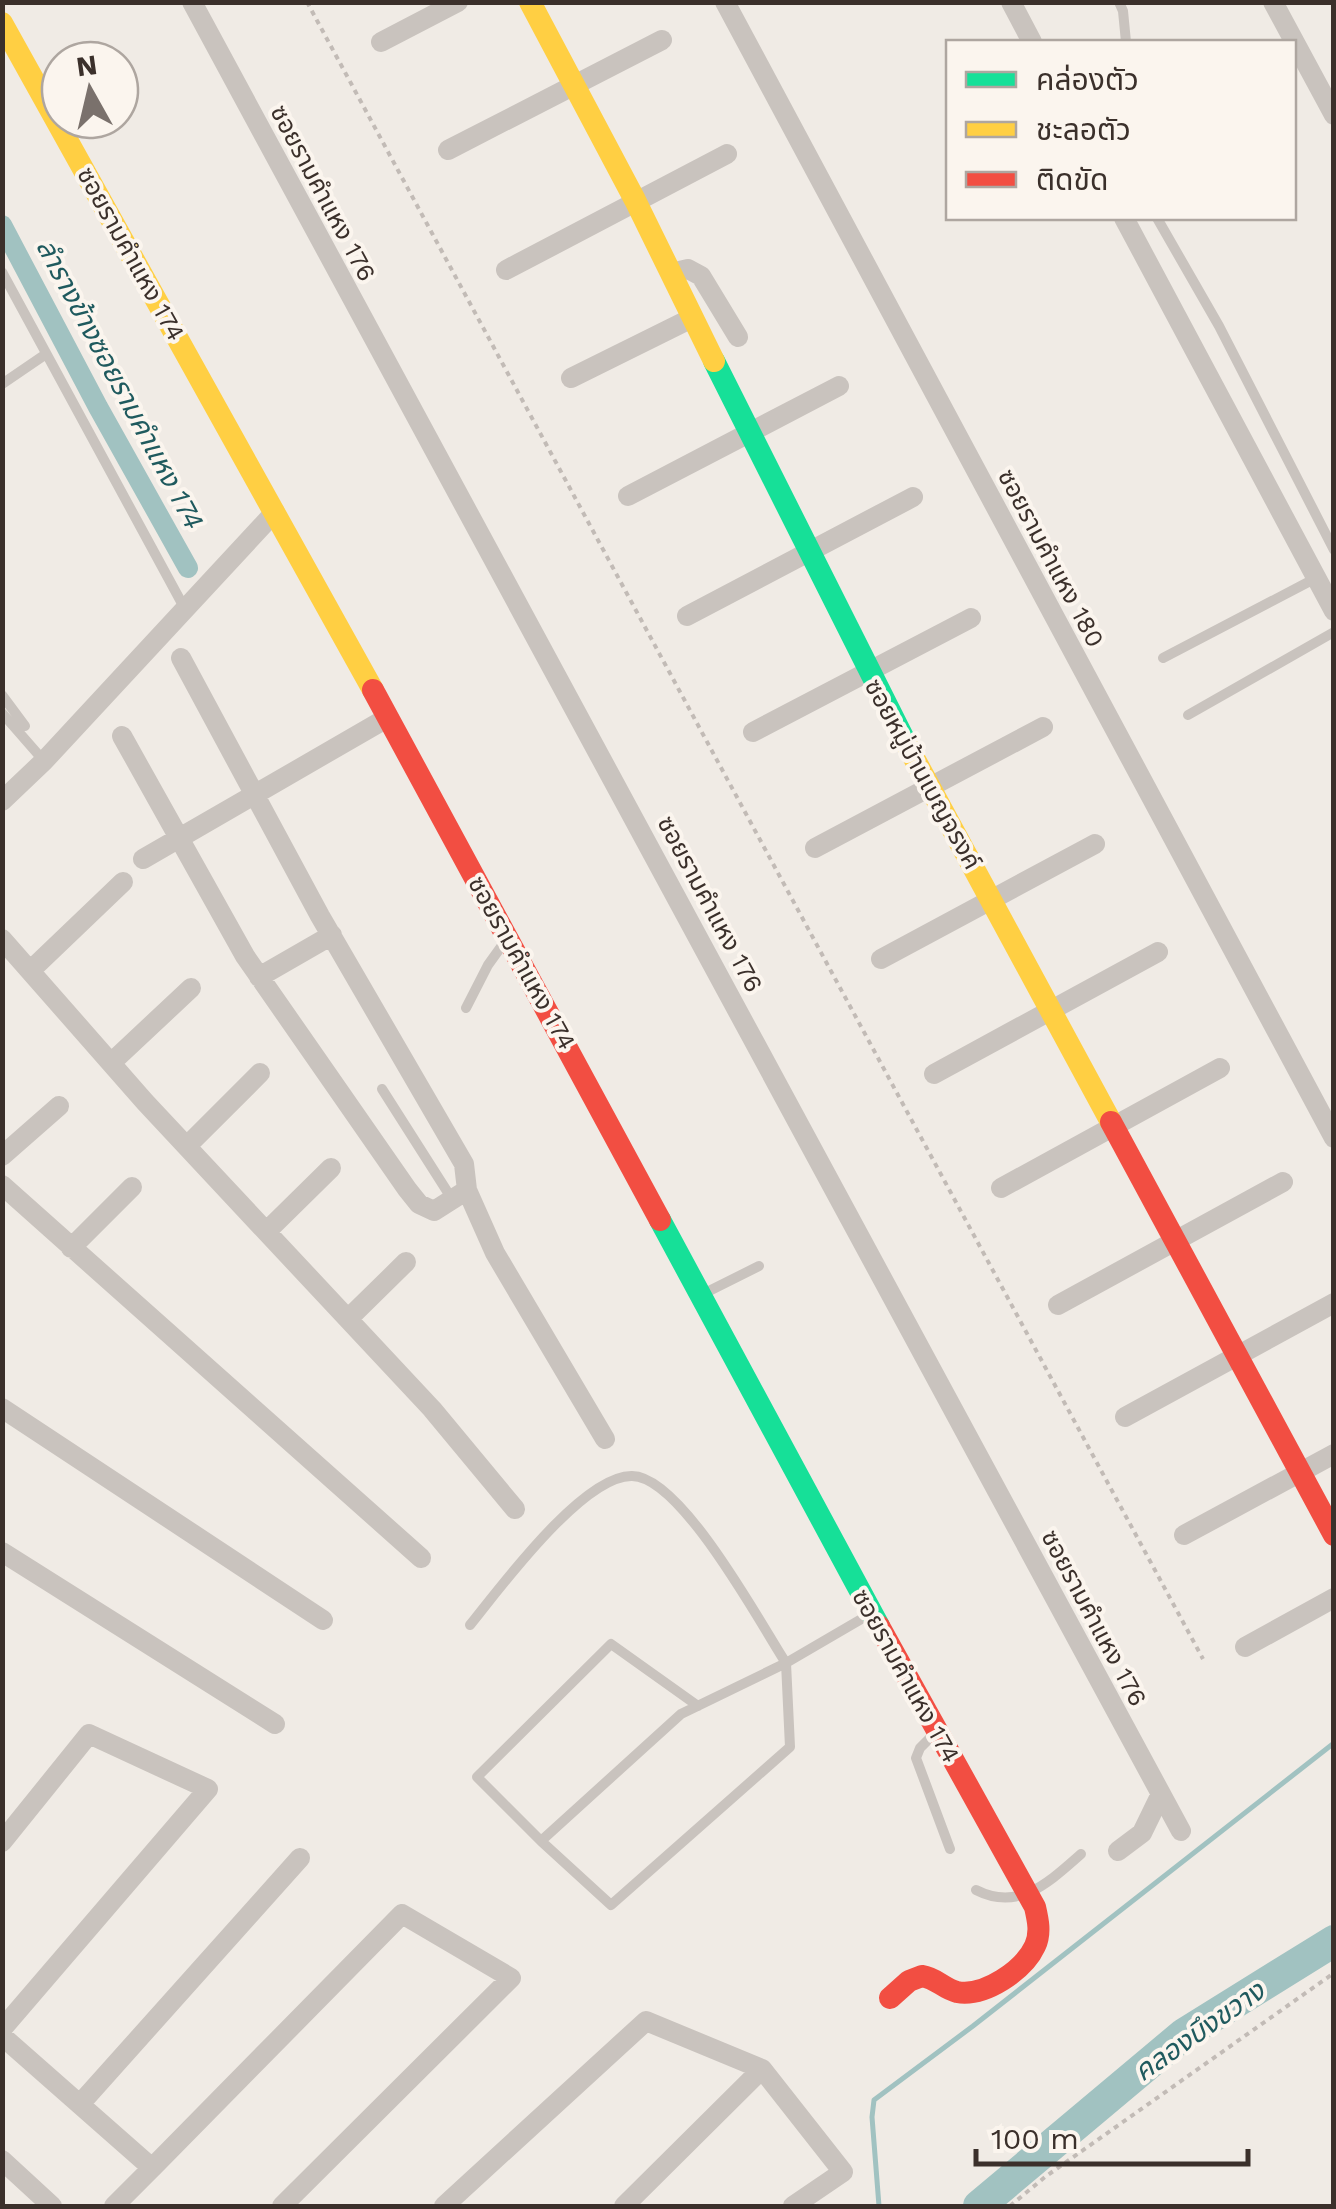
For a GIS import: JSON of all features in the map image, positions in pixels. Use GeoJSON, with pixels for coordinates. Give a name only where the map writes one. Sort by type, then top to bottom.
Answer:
{"type":"FeatureCollection","features":[{"type":"Feature","properties":{"kind":"street","name":"ซอยรามคำแหง 176"},"geometry":{"type":"LineString","coordinates":[[192,2],[1181,1831]]}},
{"type":"Feature","properties":{"kind":"street"},"geometry":{"type":"LineString","coordinates":[[382,42],[458,2]]}},
{"type":"Feature","properties":{"kind":"street","name":"ซอยหมู่บ้านเบญจรงค์"},"geometry":{"type":"LineString","coordinates":[[530,2],[635,200],[868,674],[1334,1535]]}},
{"type":"Feature","properties":{"kind":"street","name":"ซอยรามคำแหง 180"},"geometry":{"type":"LineString","coordinates":[[725,2],[1334,1138]]}},
{"type":"Feature","properties":{"kind":"street"},"geometry":{"type":"LineString","coordinates":[[1011,2],[1031,40]]}},
{"type":"Feature","properties":{"kind":"street"},"geometry":{"type":"LineString","coordinates":[[1274,2],[1294,40]]}},
{"type":"Feature","properties":{"kind":"street","name":"ซอยรามคำแหง 174"},"geometry":{"type":"LineString","coordinates":[[2,23],[14,66],[275,512],[871,1613],[1031,1900]]}},
{"type":"Feature","properties":{"kind":"street"},"geometry":{"type":"LineString","coordinates":[[448,150],[662,40]]}},
{"type":"Feature","properties":{"kind":"street"},"geometry":{"type":"LineString","coordinates":[[1296,43],[1334,114]]}},
{"type":"Feature","properties":{"kind":"street"},"geometry":{"type":"LineString","coordinates":[[506,270],[727,154]]}},
{"type":"Feature","properties":{"kind":"street"},"geometry":{"type":"LineString","coordinates":[[1125,220],[1334,611]]}},
{"type":"Feature","properties":{"kind":"street"},"geometry":{"type":"LineString","coordinates":[[672,274],[688,269],[700,276],[738,337]]}},
{"type":"Feature","properties":{"kind":"street"},"geometry":{"type":"LineString","coordinates":[[571,378],[692,318]]}},
{"type":"Feature","properties":{"kind":"street"},"geometry":{"type":"LineString","coordinates":[[628,496],[839,386]]}},
{"type":"Feature","properties":{"kind":"street"},"geometry":{"type":"LineString","coordinates":[[687,616],[914,497]]}},
{"type":"Feature","properties":{"kind":"street"},"geometry":{"type":"LineString","coordinates":[[2,801],[44,761],[275,512]]}},
{"type":"Feature","properties":{"kind":"street"},"geometry":{"type":"LineString","coordinates":[[753,732],[971,618]]}},
{"type":"Feature","properties":{"kind":"street"},"geometry":{"type":"LineString","coordinates":[[181,658],[332,935],[464,1164],[460,1195],[605,1439]]}},
{"type":"Feature","properties":{"kind":"street"},"geometry":{"type":"LineString","coordinates":[[143,859],[388,718]]}},
{"type":"Feature","properties":{"kind":"street"},"geometry":{"type":"LineString","coordinates":[[815,848],[1043,727]]}},
{"type":"Feature","properties":{"kind":"street"},"geometry":{"type":"LineString","coordinates":[[122,736],[259,977],[419,1204],[434,1211],[460,1195]]}},
{"type":"Feature","properties":{"kind":"street"},"geometry":{"type":"LineString","coordinates":[[881,959],[1095,844]]}},
{"type":"Feature","properties":{"kind":"street"},"geometry":{"type":"LineString","coordinates":[[30,971],[123,882]]}},
{"type":"Feature","properties":{"kind":"street"},"geometry":{"type":"LineString","coordinates":[[259,977],[332,935]]}},
{"type":"Feature","properties":{"kind":"street"},"geometry":{"type":"LineString","coordinates":[[2,939],[110,1063],[349,1318],[516,1508]]}},
{"type":"Feature","properties":{"kind":"street"},"geometry":{"type":"LineString","coordinates":[[934,1074],[1158,952]]}},
{"type":"Feature","properties":{"kind":"street"},"geometry":{"type":"LineString","coordinates":[[110,1063],[191,988]]}},
{"type":"Feature","properties":{"kind":"street"},"geometry":{"type":"LineString","coordinates":[[1001,1188],[1220,1068]]}},
{"type":"Feature","properties":{"kind":"street"},"geometry":{"type":"LineString","coordinates":[[187,1146],[260,1073]]}},
{"type":"Feature","properties":{"kind":"street"},"geometry":{"type":"LineString","coordinates":[[2,1156],[59,1106]]}},
{"type":"Feature","properties":{"kind":"street"},"geometry":{"type":"LineString","coordinates":[[267,1231],[332,1168]]}},
{"type":"Feature","properties":{"kind":"street"},"geometry":{"type":"LineString","coordinates":[[1058,1305],[1283,1182]]}},
{"type":"Feature","properties":{"kind":"street"},"geometry":{"type":"LineString","coordinates":[[2,1186],[421,1558]]}},
{"type":"Feature","properties":{"kind":"street"},"geometry":{"type":"LineString","coordinates":[[71,1248],[132,1187]]}},
{"type":"Feature","properties":{"kind":"street"},"geometry":{"type":"LineString","coordinates":[[349,1318],[406,1262]]}},
{"type":"Feature","properties":{"kind":"street"},"geometry":{"type":"LineString","coordinates":[[1125,1417],[1334,1303]]}},
{"type":"Feature","properties":{"kind":"street"},"geometry":{"type":"LineString","coordinates":[[2,1408],[324,1620]]}},
{"type":"Feature","properties":{"kind":"street"},"geometry":{"type":"LineString","coordinates":[[1184,1535],[1334,1454]]}},
{"type":"Feature","properties":{"kind":"street"},"geometry":{"type":"LineString","coordinates":[[2,1552],[275,1724]]}},
{"type":"Feature","properties":{"kind":"street"},"geometry":{"type":"LineString","coordinates":[[1245,1647],[1334,1598]]}},
{"type":"Feature","properties":{"kind":"street"},"geometry":{"type":"LineString","coordinates":[[2,1842],[89,1734],[208,1790],[2,2032],[152,2168]]}},
{"type":"Feature","properties":{"kind":"street"},"geometry":{"type":"LineString","coordinates":[[1118,1851],[1142,1833],[1161,1794]]}},
{"type":"Feature","properties":{"kind":"street"},"geometry":{"type":"LineString","coordinates":[[80,2104],[300,1858]]}},
{"type":"Feature","properties":{"kind":"street"},"geometry":{"type":"LineString","coordinates":[[890,1998],[920,1976],[928,1976],[953,1992],[984,1989],[1011,1972],[1034,1946],[1039,1931],[1031,1900]]}},
{"type":"Feature","properties":{"kind":"street"},"geometry":{"type":"LineString","coordinates":[[114,2206],[402,1914],[510,1978],[282,2206]]}},
{"type":"Feature","properties":{"kind":"street"},"geometry":{"type":"LineString","coordinates":[[444,2206],[646,2021],[762,2069],[843,2172],[792,2206]]}},
{"type":"Feature","properties":{"kind":"street"},"geometry":{"type":"LineString","coordinates":[[624,2206],[762,2069]]}},
{"type":"Feature","properties":{"kind":"street"},"geometry":{"type":"LineString","coordinates":[[2,2160],[52,2206]]}},
{"type":"Feature","properties":{"kind":"lane"},"geometry":{"type":"LineString","coordinates":[[1119,2],[1126,40]]}},
{"type":"Feature","properties":{"kind":"lane"},"geometry":{"type":"LineString","coordinates":[[1158,220],[1219,326],[1334,550]]}},
{"type":"Feature","properties":{"kind":"lane"},"geometry":{"type":"LineString","coordinates":[[2,272],[186,610]]}},
{"type":"Feature","properties":{"kind":"lane"},"geometry":{"type":"LineString","coordinates":[[2,384],[46,354]]}},
{"type":"Feature","properties":{"kind":"lane"},"geometry":{"type":"LineString","coordinates":[[1163,658],[1316,578]]}},
{"type":"Feature","properties":{"kind":"lane"},"geometry":{"type":"LineString","coordinates":[[1188,714],[1334,632]]}},
{"type":"Feature","properties":{"kind":"lane"},"geometry":{"type":"LineString","coordinates":[[2,695],[25,726]]}},
{"type":"Feature","properties":{"kind":"lane"},"geometry":{"type":"LineString","coordinates":[[2,713],[44,761]]}},
{"type":"Feature","properties":{"kind":"lane"},"geometry":{"type":"LineString","coordinates":[[466,1008],[488,965],[508,938]]}},
{"type":"Feature","properties":{"kind":"lane"},"geometry":{"type":"LineString","coordinates":[[382,1089],[460,1195]]}},
{"type":"Feature","properties":{"kind":"lane"},"geometry":{"type":"LineString","coordinates":[[700,1295],[759,1266]]}},
{"type":"Feature","properties":{"kind":"lane"},"geometry":{"type":"LineString","coordinates":[[470,1624],[554,1524],[611,1482],[631,1475],[646,1479],[670,1496],[701,1529],[786,1663],[790,1747],[611,1905],[477,1777],[611,1644],[698,1706]]}},
{"type":"Feature","properties":{"kind":"lane"},"geometry":{"type":"LineString","coordinates":[[541,1841],[680,1714],[786,1663],[871,1613]]}},
{"type":"Feature","properties":{"kind":"lane"},"geometry":{"type":"LineString","coordinates":[[937,1731],[916,1758],[950,1849]]}},
{"type":"Feature","properties":{"kind":"lane"},"geometry":{"type":"LineString","coordinates":[[976,1890],[1002,1900],[1031,1900],[1081,1854]]}},
{"type":"Feature","properties":{"kind":"path"},"geometry":{"type":"LineString","coordinates":[[307,2],[1204,1659]]}},
{"type":"Feature","properties":{"kind":"path"},"geometry":{"type":"LineString","coordinates":[[1010,2206],[1045,2177],[1334,1973]]}},
{"type":"Feature","properties":{"kind":"waterway","name":"ลำรางข้างซอยรามคำแหง 174"},"geometry":{"type":"LineString","coordinates":[[2,225],[188,568]]}},
{"type":"Feature","properties":{"kind":"waterway"},"geometry":{"type":"LineString","coordinates":[[879,2206],[874,2100],[1334,1743]]}},
{"type":"Feature","properties":{"kind":"waterway","name":"คลองบึงขวาง"},"geometry":{"type":"LineString","coordinates":[[979,2206],[1184,2034],[1334,1941]]}},
{"type":"Feature","properties":{"kind":"traffic: fast"},"geometry":{"type":"LineString","coordinates":[[714,361],[907,745]]}},
{"type":"Feature","properties":{"kind":"traffic: fast"},"geometry":{"type":"LineString","coordinates":[[660,1220],[879,1626]]}},
{"type":"Feature","properties":{"kind":"traffic: slow"},"geometry":{"type":"LineString","coordinates":[[530,2],[635,200],[714,361]]}},
{"type":"Feature","properties":{"kind":"traffic: slow"},"geometry":{"type":"LineString","coordinates":[[2,23],[373,690]]}},
{"type":"Feature","properties":{"kind":"traffic: slow"},"geometry":{"type":"LineString","coordinates":[[907,745],[1111,1122]]}},
{"type":"Feature","properties":{"kind":"traffic: jam"},"geometry":{"type":"LineString","coordinates":[[373,690],[660,1220]]}},
{"type":"Feature","properties":{"kind":"traffic: jam"},"geometry":{"type":"LineString","coordinates":[[1111,1122],[1334,1535]]}},
{"type":"Feature","properties":{"kind":"traffic: jam"},"geometry":{"type":"LineString","coordinates":[[879,1626],[1035,1907],[1038,1926],[1037,1941],[1030,1955],[991,1986],[957,1992],[922,1976],[909,1981],[890,1998]]}}]}
